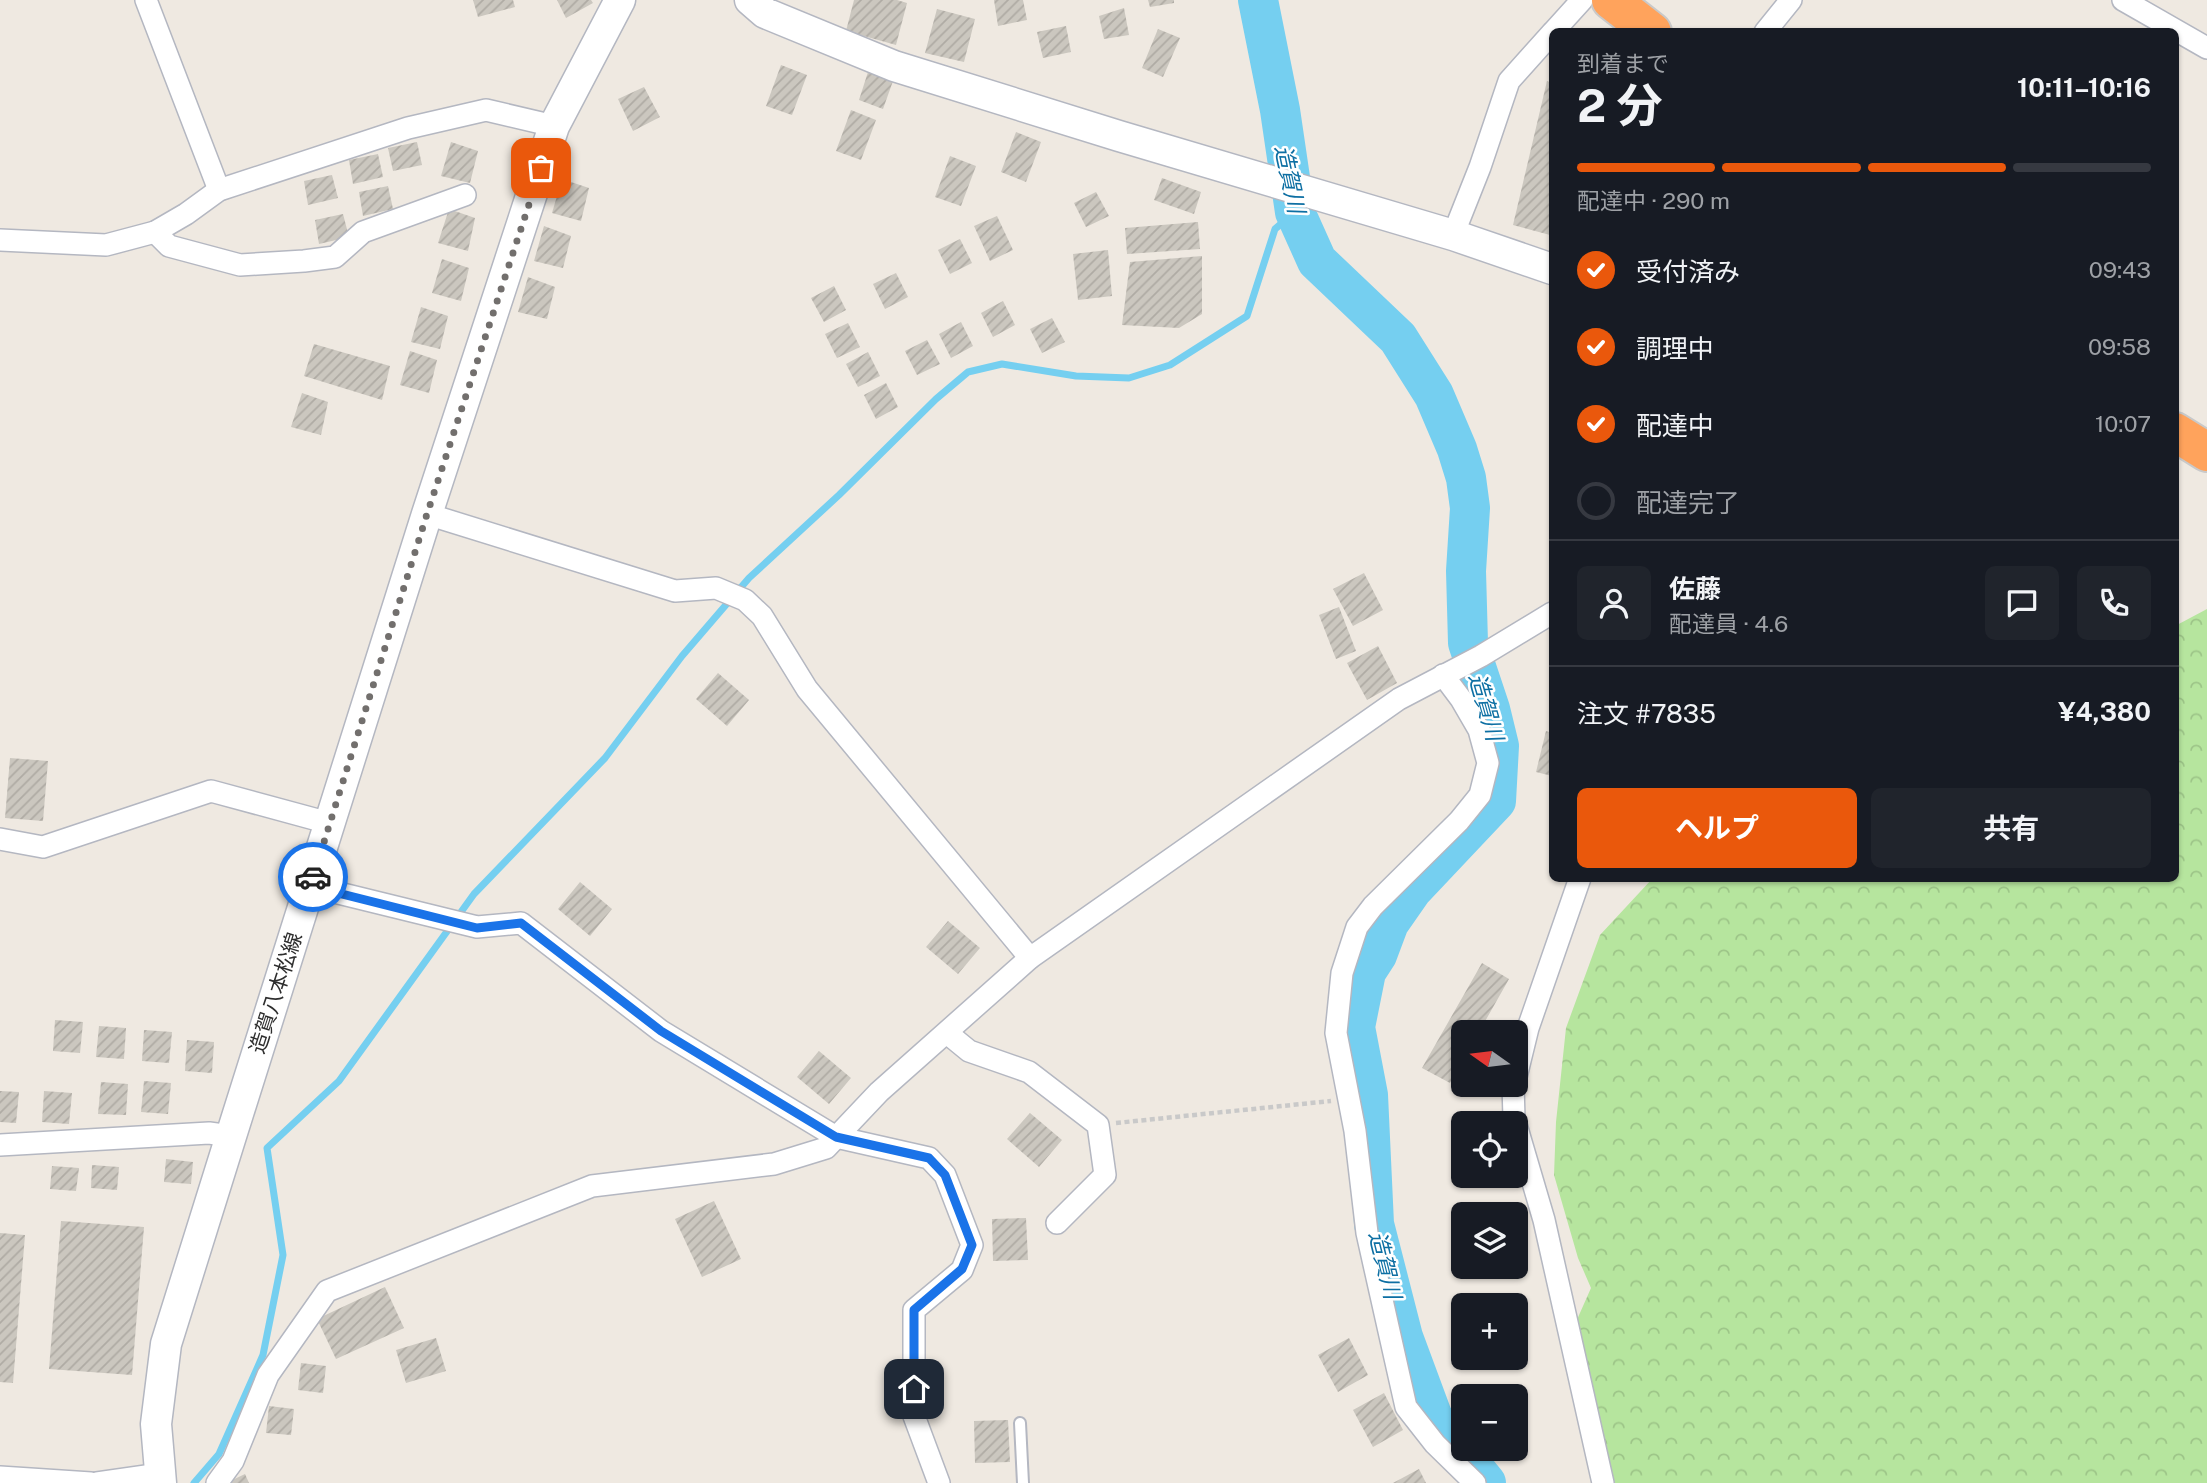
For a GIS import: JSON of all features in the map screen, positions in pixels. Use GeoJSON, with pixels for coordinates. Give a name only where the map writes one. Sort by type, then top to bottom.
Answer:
{"type":"FeatureCollection","features":[{"type":"Feature","properties":{"kind":"highway"},"geometry":{"type":"LineString","coordinates":[[1611,0],[1647,28]]}},
{"type":"Feature","properties":{"kind":"highway"},"geometry":{"type":"LineString","coordinates":[[2179,434],[2207,452]]}},
{"type":"Feature","properties":{"kind":"main road","name":"造賀八本松線"},"geometry":{"type":"LineString","coordinates":[[160,1478],[156,1424],[166,1344],[427,514],[554,126],[620,0]]}},
{"type":"Feature","properties":{"kind":"main road"},"geometry":{"type":"LineString","coordinates":[[750,0],[765,13],[894,66],[1453,235],[1549,268]]}},
{"type":"Feature","properties":{"kind":"street"},"geometry":{"type":"LineString","coordinates":[[146,0],[219,190]]}},
{"type":"Feature","properties":{"kind":"street"},"geometry":{"type":"LineString","coordinates":[[1557,28],[1582,0]]}},
{"type":"Feature","properties":{"kind":"street"},"geometry":{"type":"LineString","coordinates":[[1768,28],[1791,0]]}},
{"type":"Feature","properties":{"kind":"street"},"geometry":{"type":"LineString","coordinates":[[2123,0],[2172,28]]}},
{"type":"Feature","properties":{"kind":"street"},"geometry":{"type":"LineString","coordinates":[[2179,32],[2207,48]]}},
{"type":"Feature","properties":{"kind":"street"},"geometry":{"type":"LineString","coordinates":[[1453,235],[1480,167],[1509,81],[1549,36]]}},
{"type":"Feature","properties":{"kind":"street"},"geometry":{"type":"LineString","coordinates":[[0,240],[106,245],[155,232],[219,190],[408,128],[485,110],[554,126]]}},
{"type":"Feature","properties":{"kind":"street"},"geometry":{"type":"LineString","coordinates":[[155,232],[169,246],[240,265],[314,260],[335,257],[363,232],[465,195]]}},
{"type":"Feature","properties":{"kind":"street"},"geometry":{"type":"LineString","coordinates":[[427,514],[675,591],[716,588],[745,600],[762,616],[807,689],[1030,958]]}},
{"type":"Feature","properties":{"kind":"street"},"geometry":{"type":"LineString","coordinates":[[217,1483],[233,1461],[268,1375],[327,1291],[592,1186],[774,1164],[826,1148],[879,1093],[1030,958],[1399,699],[1481,656],[1549,614]]}},
{"type":"Feature","properties":{"kind":"street"},"geometry":{"type":"LineString","coordinates":[[1451,671],[1461,699],[1479,730],[1488,763],[1480,794],[1459,821],[1373,906],[1357,927],[1342,973],[1336,1033],[1350,1099],[1367,1233],[1406,1406],[1435,1444],[1475,1483]]}},
{"type":"Feature","properties":{"kind":"street"},"geometry":{"type":"LineString","coordinates":[[0,839],[43,847],[211,791],[329,823]]}},
{"type":"Feature","properties":{"kind":"street"},"geometry":{"type":"LineString","coordinates":[[1528,1028],[1579,882]]}},
{"type":"Feature","properties":{"kind":"street"},"geometry":{"type":"LineString","coordinates":[[310,886],[477,928],[521,923],[661,1031],[836,1137],[929,1158],[945,1175],[972,1245],[962,1269],[914,1310],[914,1416],[939,1483]]}},
{"type":"Feature","properties":{"kind":"street"},"geometry":{"type":"LineString","coordinates":[[947,1033],[969,1051],[1029,1072],[1098,1125],[1105,1175],[1057,1223]]}},
{"type":"Feature","properties":{"kind":"street"},"geometry":{"type":"LineString","coordinates":[[1514,1097],[1514,1118],[1544,1220],[1603,1483]]}},
{"type":"Feature","properties":{"kind":"street"},"geometry":{"type":"LineString","coordinates":[[0,1145],[209,1133],[231,1136]]}},
{"type":"Feature","properties":{"kind":"street"},"geometry":{"type":"LineString","coordinates":[[0,1477],[91,1483]]}},
{"type":"Feature","properties":{"kind":"street"},"geometry":{"type":"LineString","coordinates":[[97,1483],[160,1478]]}},
{"type":"Feature","properties":{"kind":"lane"},"geometry":{"type":"LineString","coordinates":[[1020,1423],[1023,1483]]}},
{"type":"Feature","properties":{"kind":"path"},"geometry":{"type":"LineString","coordinates":[[1098,1125],[1350,1099]]}},
{"type":"Feature","properties":{"kind":"green space"},"geometry":{"type":"Polygon","coordinates":[[[2207,609],[2207,1483],[1604,1483],[1568,1340],[1591,1288],[1578,1258],[1554,1175],[1556,1122],[1566,1028],[1600,935],[1649,882],[2179,882],[2179,624],[2207,609]]]}},
{"type":"Feature","properties":{"kind":"building"},"geometry":{"type":"Polygon","coordinates":[[[473,0],[513,0],[515,7],[478,17],[473,0]]]}},
{"type":"Feature","properties":{"kind":"building"},"geometry":{"type":"Polygon","coordinates":[[[557,0],[591,0],[593,3],[566,18],[557,0]]]}},
{"type":"Feature","properties":{"kind":"building"},"geometry":{"type":"Polygon","coordinates":[[[854,0],[897,0],[907,3],[896,45],[846,31],[854,0]]]}},
{"type":"Feature","properties":{"kind":"building"},"geometry":{"type":"Polygon","coordinates":[[[994,0],[1023,0],[1027,20],[998,26],[994,0]]]}},
{"type":"Feature","properties":{"kind":"building"},"geometry":{"type":"Polygon","coordinates":[[[1148,0],[1174,0],[1174,3],[1150,7],[1148,0]]]}},
{"type":"Feature","properties":{"kind":"building"},"geometry":{"type":"Polygon","coordinates":[[[1124,8],[1129,35],[1104,39],[1099,16],[1124,8]]]}},
{"type":"Feature","properties":{"kind":"building"},"geometry":{"type":"Polygon","coordinates":[[[937,9],[975,19],[964,62],[925,53],[937,9]]]}},
{"type":"Feature","properties":{"kind":"building"},"geometry":{"type":"Polygon","coordinates":[[[1066,26],[1071,52],[1043,58],[1037,32],[1066,26]]]}},
{"type":"Feature","properties":{"kind":"building"},"geometry":{"type":"Polygon","coordinates":[[[1158,29],[1180,38],[1163,77],[1142,68],[1158,29]]]}},
{"type":"Feature","properties":{"kind":"building"},"geometry":{"type":"Polygon","coordinates":[[[781,65],[807,75],[792,115],[766,106],[781,65]]]}},
{"type":"Feature","properties":{"kind":"building"},"geometry":{"type":"Polygon","coordinates":[[[868,72],[893,81],[883,109],[859,100],[868,72]]]}},
{"type":"Feature","properties":{"kind":"building"},"geometry":{"type":"Polygon","coordinates":[[[1547,81],[1549,235],[1513,225],[1547,81]]]}},
{"type":"Feature","properties":{"kind":"building"},"geometry":{"type":"Polygon","coordinates":[[[644,87],[660,117],[633,131],[618,99],[644,87]]]}},
{"type":"Feature","properties":{"kind":"building"},"geometry":{"type":"Polygon","coordinates":[[[851,110],[876,120],[861,160],[836,151],[851,110]]]}},
{"type":"Feature","properties":{"kind":"building"},"geometry":{"type":"Polygon","coordinates":[[[1016,132],[1041,142],[1026,182],[1001,172],[1016,132]]]}},
{"type":"Feature","properties":{"kind":"building"},"geometry":{"type":"Polygon","coordinates":[[[417,142],[422,165],[393,171],[388,148],[417,142]]]}},
{"type":"Feature","properties":{"kind":"building"},"geometry":{"type":"Polygon","coordinates":[[[451,142],[478,151],[470,183],[441,176],[451,142]]]}},
{"type":"Feature","properties":{"kind":"building"},"geometry":{"type":"Polygon","coordinates":[[[378,154],[383,177],[353,184],[349,160],[378,154]]]}},
{"type":"Feature","properties":{"kind":"building"},"geometry":{"type":"Polygon","coordinates":[[[950,156],[976,166],[961,206],[935,197],[950,156]]]}},
{"type":"Feature","properties":{"kind":"building"},"geometry":{"type":"Polygon","coordinates":[[[332,175],[338,198],[308,205],[304,181],[332,175]]]}},
{"type":"Feature","properties":{"kind":"building"},"geometry":{"type":"Polygon","coordinates":[[[1162,178],[1201,192],[1194,214],[1154,200],[1162,178]]]}},
{"type":"Feature","properties":{"kind":"building"},"geometry":{"type":"Polygon","coordinates":[[[562,179],[589,188],[581,221],[552,213],[562,179]]]}},
{"type":"Feature","properties":{"kind":"building"},"geometry":{"type":"Polygon","coordinates":[[[388,186],[393,209],[363,216],[359,192],[388,186]]]}},
{"type":"Feature","properties":{"kind":"building"},"geometry":{"type":"Polygon","coordinates":[[[1096,192],[1109,216],[1086,227],[1074,203],[1096,192]]]}},
{"type":"Feature","properties":{"kind":"building"},"geometry":{"type":"Polygon","coordinates":[[[449,209],[475,218],[468,251],[438,243],[449,209]]]}},
{"type":"Feature","properties":{"kind":"building"},"geometry":{"type":"Polygon","coordinates":[[[343,214],[349,237],[319,244],[315,220],[343,214]]]}},
{"type":"Feature","properties":{"kind":"building"},"geometry":{"type":"Polygon","coordinates":[[[997,216],[1013,250],[990,261],[974,226],[997,216]]]}},
{"type":"Feature","properties":{"kind":"building"},"geometry":{"type":"Polygon","coordinates":[[[1198,222],[1200,249],[1127,254],[1125,228],[1198,222]]]}},
{"type":"Feature","properties":{"kind":"building"},"geometry":{"type":"Polygon","coordinates":[[[544,226],[571,236],[563,268],[534,261],[544,226]]]}},
{"type":"Feature","properties":{"kind":"building"},"geometry":{"type":"Polygon","coordinates":[[[960,239],[972,263],[950,274],[938,250],[960,239]]]}},
{"type":"Feature","properties":{"kind":"building"},"geometry":{"type":"Polygon","coordinates":[[[1108,250],[1112,296],[1078,300],[1073,254],[1108,250]]]}},
{"type":"Feature","properties":{"kind":"building"},"geometry":{"type":"Polygon","coordinates":[[[1202,256],[1202,314],[1179,328],[1122,325],[1130,262],[1202,256]]]}},
{"type":"Feature","properties":{"kind":"building"},"geometry":{"type":"Polygon","coordinates":[[[442,259],[469,268],[461,301],[432,293],[442,259]]]}},
{"type":"Feature","properties":{"kind":"building"},"geometry":{"type":"Polygon","coordinates":[[[896,273],[908,297],[885,309],[873,284],[896,273]]]}},
{"type":"Feature","properties":{"kind":"building"},"geometry":{"type":"Polygon","coordinates":[[[528,277],[555,287],[547,319],[518,312],[528,277]]]}},
{"type":"Feature","properties":{"kind":"building"},"geometry":{"type":"Polygon","coordinates":[[[834,286],[846,310],[824,322],[811,298],[834,286]]]}},
{"type":"Feature","properties":{"kind":"building"},"geometry":{"type":"Polygon","coordinates":[[[1003,301],[1015,325],[993,337],[981,313],[1003,301]]]}},
{"type":"Feature","properties":{"kind":"building"},"geometry":{"type":"Polygon","coordinates":[[[421,307],[448,316],[440,349],[411,342],[421,307]]]}},
{"type":"Feature","properties":{"kind":"building"},"geometry":{"type":"Polygon","coordinates":[[[1052,318],[1065,342],[1042,353],[1030,329],[1052,318]]]}},
{"type":"Feature","properties":{"kind":"building"},"geometry":{"type":"Polygon","coordinates":[[[961,322],[973,346],[951,358],[939,334],[961,322]]]}},
{"type":"Feature","properties":{"kind":"building"},"geometry":{"type":"Polygon","coordinates":[[[848,323],[860,347],[837,358],[825,334],[848,323]]]}},
{"type":"Feature","properties":{"kind":"building"},"geometry":{"type":"Polygon","coordinates":[[[927,340],[940,364],[917,375],[905,351],[927,340]]]}},
{"type":"Feature","properties":{"kind":"building"},"geometry":{"type":"Polygon","coordinates":[[[314,344],[390,366],[382,400],[304,376],[314,344]]]}},
{"type":"Feature","properties":{"kind":"building"},"geometry":{"type":"Polygon","coordinates":[[[410,351],[437,360],[429,393],[400,385],[410,351]]]}},
{"type":"Feature","properties":{"kind":"building"},"geometry":{"type":"Polygon","coordinates":[[[868,352],[880,376],[858,387],[846,364],[868,352]]]}},
{"type":"Feature","properties":{"kind":"building"},"geometry":{"type":"Polygon","coordinates":[[[886,383],[898,407],[876,419],[864,395],[886,383]]]}},
{"type":"Feature","properties":{"kind":"building"},"geometry":{"type":"Polygon","coordinates":[[[302,393],[328,402],[321,435],[291,427],[302,393]]]}},
{"type":"Feature","properties":{"kind":"building"},"geometry":{"type":"Polygon","coordinates":[[[1364,573],[1383,610],[1353,626],[1333,589],[1364,573]]]}},
{"type":"Feature","properties":{"kind":"building"},"geometry":{"type":"Polygon","coordinates":[[[1339,607],[1356,651],[1336,659],[1319,615],[1339,607]]]}},
{"type":"Feature","properties":{"kind":"building"},"geometry":{"type":"Polygon","coordinates":[[[1378,646],[1397,683],[1367,700],[1347,663],[1378,646]]]}},
{"type":"Feature","properties":{"kind":"building"},"geometry":{"type":"Polygon","coordinates":[[[718,673],[749,700],[727,726],[696,699],[718,673]]]}},
{"type":"Feature","properties":{"kind":"building"},"geometry":{"type":"Polygon","coordinates":[[[1546,731],[1549,732],[1549,775],[1536,772],[1546,731]]]}},
{"type":"Feature","properties":{"kind":"building"},"geometry":{"type":"Polygon","coordinates":[[[10,758],[48,761],[43,821],[5,818],[10,758]]]}},
{"type":"Feature","properties":{"kind":"building"},"geometry":{"type":"Polygon","coordinates":[[[580,882],[612,909],[590,936],[558,909],[580,882]]]}},
{"type":"Feature","properties":{"kind":"building"},"geometry":{"type":"Polygon","coordinates":[[[948,921],[980,948],[958,974],[926,947],[948,921]]]}},
{"type":"Feature","properties":{"kind":"building"},"geometry":{"type":"Polygon","coordinates":[[[1482,963],[1509,979],[1486,1020],[1451,1020],[1450,1083],[1422,1068],[1482,963]]]}},
{"type":"Feature","properties":{"kind":"building"},"geometry":{"type":"Polygon","coordinates":[[[55,1020],[83,1022],[80,1053],[53,1051],[55,1020]]]}},
{"type":"Feature","properties":{"kind":"building"},"geometry":{"type":"Polygon","coordinates":[[[99,1026],[126,1028],[124,1059],[96,1057],[99,1026]]]}},
{"type":"Feature","properties":{"kind":"building"},"geometry":{"type":"Polygon","coordinates":[[[144,1030],[172,1032],[169,1063],[142,1061],[144,1030]]]}},
{"type":"Feature","properties":{"kind":"building"},"geometry":{"type":"Polygon","coordinates":[[[187,1040],[214,1042],[212,1073],[185,1071],[187,1040]]]}},
{"type":"Feature","properties":{"kind":"building"},"geometry":{"type":"Polygon","coordinates":[[[819,1051],[851,1078],[829,1104],[797,1077],[819,1051]]]}},
{"type":"Feature","properties":{"kind":"building"},"geometry":{"type":"Polygon","coordinates":[[[144,1081],[171,1083],[168,1114],[141,1112],[144,1081]]]}},
{"type":"Feature","properties":{"kind":"building"},"geometry":{"type":"Polygon","coordinates":[[[101,1082],[128,1084],[126,1115],[98,1114],[101,1082]]]}},
{"type":"Feature","properties":{"kind":"building"},"geometry":{"type":"Polygon","coordinates":[[[0,1091],[19,1092],[16,1123],[0,1122],[0,1091]]]}},
{"type":"Feature","properties":{"kind":"building"},"geometry":{"type":"Polygon","coordinates":[[[44,1091],[72,1093],[69,1124],[42,1122],[44,1091]]]}},
{"type":"Feature","properties":{"kind":"building"},"geometry":{"type":"Polygon","coordinates":[[[1030,1113],[1062,1140],[1039,1167],[1007,1139],[1030,1113]]]}},
{"type":"Feature","properties":{"kind":"building"},"geometry":{"type":"Polygon","coordinates":[[[166,1159],[193,1162],[191,1184],[164,1182],[166,1159]]]}},
{"type":"Feature","properties":{"kind":"building"},"geometry":{"type":"Polygon","coordinates":[[[92,1165],[119,1167],[117,1190],[91,1188],[92,1165]]]}},
{"type":"Feature","properties":{"kind":"building"},"geometry":{"type":"Polygon","coordinates":[[[52,1166],[79,1168],[76,1191],[50,1189],[52,1166]]]}},
{"type":"Feature","properties":{"kind":"building"},"geometry":{"type":"Polygon","coordinates":[[[714,1201],[741,1259],[702,1277],[675,1219],[714,1201]]]}},
{"type":"Feature","properties":{"kind":"building"},"geometry":{"type":"Polygon","coordinates":[[[1026,1218],[1028,1260],[993,1261],[992,1219],[1026,1218]]]}},
{"type":"Feature","properties":{"kind":"building"},"geometry":{"type":"Polygon","coordinates":[[[61,1221],[144,1227],[132,1375],[49,1369],[61,1221]]]}},
{"type":"Feature","properties":{"kind":"building"},"geometry":{"type":"Polygon","coordinates":[[[0,1233],[25,1235],[13,1383],[0,1382],[0,1233]]]}},
{"type":"Feature","properties":{"kind":"building"},"geometry":{"type":"Polygon","coordinates":[[[385,1287],[404,1328],[336,1359],[317,1319],[385,1287]]]}},
{"type":"Feature","properties":{"kind":"building"},"geometry":{"type":"Polygon","coordinates":[[[436,1338],[446,1371],[406,1383],[396,1350],[436,1338]]]}},
{"type":"Feature","properties":{"kind":"building"},"geometry":{"type":"Polygon","coordinates":[[[1349,1338],[1368,1375],[1338,1392],[1318,1355],[1349,1338]]]}},
{"type":"Feature","properties":{"kind":"building"},"geometry":{"type":"Polygon","coordinates":[[[301,1363],[326,1366],[323,1393],[298,1390],[301,1363]]]}},
{"type":"Feature","properties":{"kind":"building"},"geometry":{"type":"Polygon","coordinates":[[[1384,1393],[1403,1430],[1373,1447],[1353,1410],[1384,1393]]]}},
{"type":"Feature","properties":{"kind":"building"},"geometry":{"type":"Polygon","coordinates":[[[269,1406],[294,1409],[291,1435],[266,1433],[269,1406]]]}},
{"type":"Feature","properties":{"kind":"building"},"geometry":{"type":"Polygon","coordinates":[[[1008,1420],[1010,1462],[975,1463],[974,1421],[1008,1420]]]}},
{"type":"Feature","properties":{"kind":"building"},"geometry":{"type":"Polygon","coordinates":[[[1419,1469],[1426,1483],[1393,1483],[1419,1469]]]}},
{"type":"Feature","properties":{"kind":"building"},"geometry":{"type":"Polygon","coordinates":[[[245,1474],[249,1483],[226,1483],[245,1474]]]}},
{"type":"Feature","properties":{"kind":"waterway","name":"造賀川"},"geometry":{"type":"LineString","coordinates":[[1258,0],[1280,110],[1295,212],[1317,261],[1398,338],[1434,395],[1466,478],[1470,508],[1466,571],[1468,643],[1499,746],[1496,801],[1412,890],[1389,923],[1377,955],[1366,972],[1355,1027],[1368,1095],[1374,1224],[1403,1337],[1433,1418],[1486,1483]]}},
{"type":"Feature","properties":{"kind":"waterway"},"geometry":{"type":"LineString","coordinates":[[194,1483],[219,1454],[263,1355],[283,1255],[267,1148],[339,1081],[474,894],[605,758],[682,656],[749,578],[839,495],[936,399],[968,372],[1002,364],[1076,376],[1129,378],[1170,365],[1247,316],[1275,229],[1295,212]]}},
{"type":"Feature","properties":{"kind":"way so far"},"geometry":{"type":"LineString","coordinates":[[313,877],[427,514],[541,168]]}},
{"type":"Feature","properties":{"kind":"route"},"geometry":{"type":"LineString","coordinates":[[313,877],[310,886],[477,928],[521,923],[661,1031],[836,1137],[929,1158],[945,1175],[972,1245],[962,1269],[914,1310],[914,1389]]}}]}
